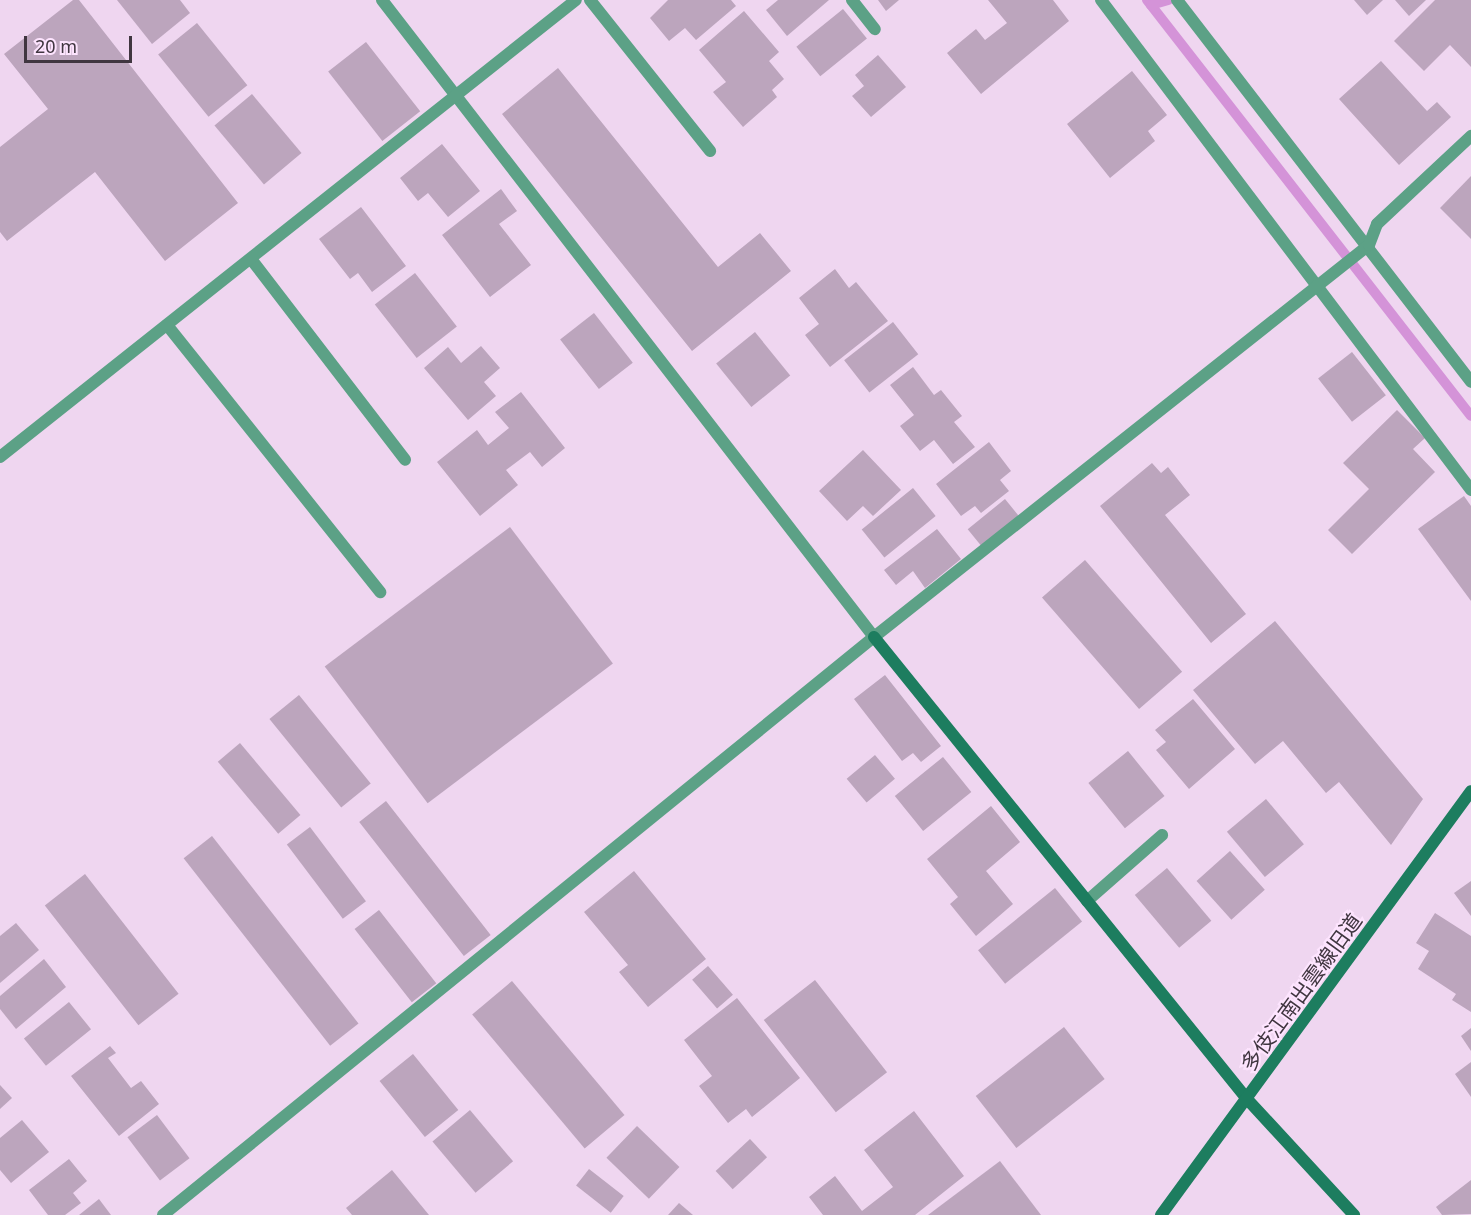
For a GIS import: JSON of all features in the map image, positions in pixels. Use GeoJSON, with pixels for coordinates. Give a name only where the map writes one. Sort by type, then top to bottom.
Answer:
{"type":"FeatureCollection","features":[{"type":"Feature","properties":{"kind":"street"},"geometry":{"type":"LineString","coordinates":[[382,0],[459,96],[874,637],[1247,1099],[1354,1215]]}},
{"type":"Feature","properties":{"kind":"street"},"geometry":{"type":"LineString","coordinates":[[0,457],[459,96],[576,0]]}},
{"type":"Feature","properties":{"kind":"street"},"geometry":{"type":"LineString","coordinates":[[590,0],[710,152]]}},
{"type":"Feature","properties":{"kind":"street"},"geometry":{"type":"LineString","coordinates":[[852,0],[875,29]]}},
{"type":"Feature","properties":{"kind":"street"},"geometry":{"type":"LineString","coordinates":[[1101,0],[1319,285],[1471,490]]}},
{"type":"Feature","properties":{"kind":"street"},"geometry":{"type":"LineString","coordinates":[[1177,0],[1369,245],[1471,382]]}},
{"type":"Feature","properties":{"kind":"street"},"geometry":{"type":"LineString","coordinates":[[163,1215],[874,637],[1369,245],[1377,224],[1471,136]]}},
{"type":"Feature","properties":{"kind":"street"},"geometry":{"type":"LineString","coordinates":[[251,259],[405,460]]}},
{"type":"Feature","properties":{"kind":"street"},"geometry":{"type":"LineString","coordinates":[[166,326],[380,592]]}},
{"type":"Feature","properties":{"kind":"street","name":"多伎江南出雲線旧道"},"geometry":{"type":"LineString","coordinates":[[1161,1215],[1471,791]]}},
{"type":"Feature","properties":{"kind":"street"},"geometry":{"type":"LineString","coordinates":[[1087,901],[1162,835]]}},
{"type":"Feature","properties":{"kind":"building"},"geometry":{"type":"Polygon","coordinates":[[[73,0],[79,0],[238,203],[165,261],[95,172],[7,241],[0,232],[0,147],[48,109],[4,54],[73,0]]]}},
{"type":"Feature","properties":{"kind":"building"},"geometry":{"type":"Polygon","coordinates":[[[117,0],[180,0],[190,13],[152,44],[117,0]]]}},
{"type":"Feature","properties":{"kind":"building"},"geometry":{"type":"Polygon","coordinates":[[[668,0],[731,0],[736,6],[696,40],[685,28],[669,41],[650,18],[668,0]]]}},
{"type":"Feature","properties":{"kind":"building"},"geometry":{"type":"Polygon","coordinates":[[[778,0],[829,0],[787,36],[766,10],[778,0]]]}},
{"type":"Feature","properties":{"kind":"building"},"geometry":{"type":"Polygon","coordinates":[[[878,0],[899,0],[886,11],[878,0]]]}},
{"type":"Feature","properties":{"kind":"building"},"geometry":{"type":"Polygon","coordinates":[[[988,0],[1053,0],[1069,21],[981,94],[947,53],[976,29],[985,40],[1007,23],[988,0]]]}},
{"type":"Feature","properties":{"kind":"building"},"geometry":{"type":"Polygon","coordinates":[[[1354,0],[1383,0],[1367,15],[1354,0]]]}},
{"type":"Feature","properties":{"kind":"building"},"geometry":{"type":"Polygon","coordinates":[[[1395,0],[1426,0],[1409,16],[1395,0]]]}},
{"type":"Feature","properties":{"kind":"building"},"geometry":{"type":"Polygon","coordinates":[[[1435,0],[1471,0],[1471,67],[1450,45],[1424,71],[1394,41],[1435,0]]]}},
{"type":"Feature","properties":{"kind":"building"},"geometry":{"type":"Polygon","coordinates":[[[843,9],[867,39],[820,76],[796,47],[843,9]]]}},
{"type":"Feature","properties":{"kind":"building"},"geometry":{"type":"Polygon","coordinates":[[[744,11],[779,52],[769,61],[784,79],[772,90],[777,97],[743,127],[713,92],[726,82],[699,50],[744,11]]]}},
{"type":"Feature","properties":{"kind":"building"},"geometry":{"type":"Polygon","coordinates":[[[197,23],[247,85],[208,117],[158,54],[197,23]]]}},
{"type":"Feature","properties":{"kind":"building"},"geometry":{"type":"Polygon","coordinates":[[[366,42],[420,111],[382,141],[328,72],[366,42]]]}},
{"type":"Feature","properties":{"kind":"building"},"geometry":{"type":"Polygon","coordinates":[[[878,55],[906,87],[871,117],[852,96],[864,86],[855,75],[878,55]]]}},
{"type":"Feature","properties":{"kind":"building"},"geometry":{"type":"Polygon","coordinates":[[[1381,61],[1427,111],[1437,102],[1451,117],[1399,165],[1339,99],[1381,61]]]}},
{"type":"Feature","properties":{"kind":"building"},"geometry":{"type":"Polygon","coordinates":[[[558,68],[718,267],[760,233],[791,271],[692,351],[502,114],[558,68]]]}},
{"type":"Feature","properties":{"kind":"building"},"geometry":{"type":"Polygon","coordinates":[[[1132,71],[1167,115],[1148,131],[1155,141],[1110,178],[1067,124],[1132,71]]]}},
{"type":"Feature","properties":{"kind":"building"},"geometry":{"type":"Polygon","coordinates":[[[252,94],[301,153],[264,184],[214,125],[252,94]]]}},
{"type":"Feature","properties":{"kind":"building"},"geometry":{"type":"Polygon","coordinates":[[[442,144],[480,191],[448,217],[428,193],[418,201],[400,178],[442,144]]]}},
{"type":"Feature","properties":{"kind":"building"},"geometry":{"type":"Polygon","coordinates":[[[1471,176],[1471,239],[1440,208],[1471,176]]]}},
{"type":"Feature","properties":{"kind":"building"},"geometry":{"type":"Polygon","coordinates":[[[501,189],[517,211],[499,224],[531,265],[490,297],[442,235],[501,189]]]}},
{"type":"Feature","properties":{"kind":"building"},"geometry":{"type":"Polygon","coordinates":[[[361,207],[406,266],[372,292],[358,273],[350,279],[319,239],[361,207]]]}},
{"type":"Feature","properties":{"kind":"building"},"geometry":{"type":"Polygon","coordinates":[[[835,269],[849,288],[856,282],[888,321],[830,367],[805,335],[819,324],[799,298],[835,269]]]}},
{"type":"Feature","properties":{"kind":"building"},"geometry":{"type":"Polygon","coordinates":[[[415,273],[457,327],[417,358],[375,304],[415,273]]]}},
{"type":"Feature","properties":{"kind":"building"},"geometry":{"type":"Polygon","coordinates":[[[594,313],[633,363],[599,389],[560,339],[594,313]]]}},
{"type":"Feature","properties":{"kind":"building"},"geometry":{"type":"Polygon","coordinates":[[[893,322],[918,354],[869,392],[844,360],[893,322]]]}},
{"type":"Feature","properties":{"kind":"building"},"geometry":{"type":"Polygon","coordinates":[[[755,332],[790,376],[751,407],[716,363],[755,332]]]}},
{"type":"Feature","properties":{"kind":"building"},"geometry":{"type":"Polygon","coordinates":[[[481,346],[500,368],[484,382],[496,396],[468,420],[424,368],[448,347],[461,363],[481,346]]]}},
{"type":"Feature","properties":{"kind":"building"},"geometry":{"type":"Polygon","coordinates":[[[1352,352],[1386,395],[1352,422],[1318,378],[1352,352]]]}},
{"type":"Feature","properties":{"kind":"building"},"geometry":{"type":"Polygon","coordinates":[[[913,367],[934,395],[941,390],[962,416],[954,422],[975,447],[953,464],[934,440],[920,451],[900,426],[914,415],[890,385],[913,367]]]}},
{"type":"Feature","properties":{"kind":"building"},"geometry":{"type":"Polygon","coordinates":[[[521,392],[565,448],[542,467],[530,452],[506,470],[518,485],[480,516],[437,462],[477,430],[488,445],[509,428],[495,412],[521,392]]]}},
{"type":"Feature","properties":{"kind":"building"},"geometry":{"type":"Polygon","coordinates":[[[1397,410],[1425,438],[1413,449],[1435,472],[1352,554],[1328,530],[1369,489],[1343,463],[1397,410]]]}},
{"type":"Feature","properties":{"kind":"building"},"geometry":{"type":"Polygon","coordinates":[[[989,442],[1011,471],[1000,480],[1009,491],[981,513],[975,506],[961,516],[936,484],[989,442]]]}},
{"type":"Feature","properties":{"kind":"building"},"geometry":{"type":"Polygon","coordinates":[[[863,450],[901,490],[873,516],[863,506],[847,521],[819,491],[863,450]]]}},
{"type":"Feature","properties":{"kind":"building"},"geometry":{"type":"Polygon","coordinates":[[[1152,463],[1161,473],[1168,467],[1190,495],[1165,515],[1246,614],[1211,643],[1100,506],[1152,463]]]}},
{"type":"Feature","properties":{"kind":"building"},"geometry":{"type":"Polygon","coordinates":[[[913,488],[936,516],[884,558],[862,530],[913,488]]]}},
{"type":"Feature","properties":{"kind":"building"},"geometry":{"type":"Polygon","coordinates":[[[1464,496],[1471,506],[1471,601],[1418,529],[1464,496]]]}},
{"type":"Feature","properties":{"kind":"building"},"geometry":{"type":"Polygon","coordinates":[[[1005,499],[1019,516],[982,546],[968,529],[1005,499]]]}},
{"type":"Feature","properties":{"kind":"building"},"geometry":{"type":"Polygon","coordinates":[[[510,527],[613,664],[428,803],[325,667],[510,527]]]}},
{"type":"Feature","properties":{"kind":"building"},"geometry":{"type":"Polygon","coordinates":[[[937,529],[961,559],[925,588],[913,571],[896,585],[884,570],[937,529]]]}},
{"type":"Feature","properties":{"kind":"building"},"geometry":{"type":"Polygon","coordinates":[[[1085,560],[1182,672],[1139,709],[1042,597],[1085,560]]]}},
{"type":"Feature","properties":{"kind":"building"},"geometry":{"type":"Polygon","coordinates":[[[1275,621],[1423,799],[1391,845],[1339,782],[1326,793],[1283,741],[1255,764],[1193,690],[1275,621]]]}},
{"type":"Feature","properties":{"kind":"building"},"geometry":{"type":"Polygon","coordinates":[[[885,675],[941,746],[921,762],[913,753],[902,761],[854,699],[885,675]]]}},
{"type":"Feature","properties":{"kind":"building"},"geometry":{"type":"Polygon","coordinates":[[[299,695],[371,784],[341,808],[269,719],[299,695]]]}},
{"type":"Feature","properties":{"kind":"building"},"geometry":{"type":"Polygon","coordinates":[[[1193,699],[1235,749],[1189,789],[1156,750],[1166,742],[1155,730],[1193,699]]]}},
{"type":"Feature","properties":{"kind":"building"},"geometry":{"type":"Polygon","coordinates":[[[240,743],[300,815],[278,834],[218,762],[240,743]]]}},
{"type":"Feature","properties":{"kind":"building"},"geometry":{"type":"Polygon","coordinates":[[[1128,751],[1165,796],[1125,828],[1088,783],[1128,751]]]}},
{"type":"Feature","properties":{"kind":"building"},"geometry":{"type":"Polygon","coordinates":[[[875,755],[895,779],[867,803],[847,779],[875,755]]]}},
{"type":"Feature","properties":{"kind":"building"},"geometry":{"type":"Polygon","coordinates":[[[943,757],[971,792],[923,831],[895,796],[943,757]]]}},
{"type":"Feature","properties":{"kind":"building"},"geometry":{"type":"Polygon","coordinates":[[[1266,799],[1304,844],[1265,877],[1227,832],[1266,799]]]}},
{"type":"Feature","properties":{"kind":"building"},"geometry":{"type":"Polygon","coordinates":[[[386,801],[491,935],[464,956],[359,822],[386,801]]]}},
{"type":"Feature","properties":{"kind":"building"},"geometry":{"type":"Polygon","coordinates":[[[991,806],[1020,842],[986,871],[1013,904],[976,936],[950,904],[958,897],[927,859],[991,806]]]}},
{"type":"Feature","properties":{"kind":"building"},"geometry":{"type":"Polygon","coordinates":[[[310,827],[366,901],[343,919],[287,844],[310,827]]]}},
{"type":"Feature","properties":{"kind":"building"},"geometry":{"type":"Polygon","coordinates":[[[212,836],[359,1024],[330,1046],[184,858],[212,836]]]}},
{"type":"Feature","properties":{"kind":"building"},"geometry":{"type":"Polygon","coordinates":[[[1230,851],[1265,890],[1231,920],[1197,881],[1230,851]]]}},
{"type":"Feature","properties":{"kind":"building"},"geometry":{"type":"Polygon","coordinates":[[[1167,868],[1211,921],[1179,948],[1135,895],[1167,868]]]}},
{"type":"Feature","properties":{"kind":"building"},"geometry":{"type":"Polygon","coordinates":[[[634,871],[706,959],[648,1007],[619,972],[628,965],[584,912],[634,871]]]}},
{"type":"Feature","properties":{"kind":"building"},"geometry":{"type":"Polygon","coordinates":[[[85,874],[179,994],[138,1025],[45,905],[85,874]]]}},
{"type":"Feature","properties":{"kind":"building"},"geometry":{"type":"Polygon","coordinates":[[[1471,881],[1471,916],[1454,893],[1471,881]]]}},
{"type":"Feature","properties":{"kind":"building"},"geometry":{"type":"Polygon","coordinates":[[[1055,888],[1082,921],[1005,984],[978,950],[1055,888]]]}},
{"type":"Feature","properties":{"kind":"building"},"geometry":{"type":"Polygon","coordinates":[[[379,910],[436,983],[412,1002],[355,929],[379,910]]]}},
{"type":"Feature","properties":{"kind":"building"},"geometry":{"type":"Polygon","coordinates":[[[1435,913],[1471,936],[1471,1012],[1452,1000],[1456,994],[1418,969],[1429,951],[1416,943],[1435,913]]]}},
{"type":"Feature","properties":{"kind":"building"},"geometry":{"type":"Polygon","coordinates":[[[16,923],[39,950],[0,983],[0,936],[16,923]]]}},
{"type":"Feature","properties":{"kind":"building"},"geometry":{"type":"Polygon","coordinates":[[[44,959],[66,987],[16,1029],[0,1009],[0,996],[44,959]]]}},
{"type":"Feature","properties":{"kind":"building"},"geometry":{"type":"Polygon","coordinates":[[[708,966],[733,995],[717,1008],[692,980],[708,966]]]}},
{"type":"Feature","properties":{"kind":"building"},"geometry":{"type":"Polygon","coordinates":[[[815,980],[887,1072],[836,1112],[764,1020],[815,980]]]}},
{"type":"Feature","properties":{"kind":"building"},"geometry":{"type":"Polygon","coordinates":[[[512,981],[624,1115],[585,1148],[472,1014],[512,981]]]}},
{"type":"Feature","properties":{"kind":"building"},"geometry":{"type":"Polygon","coordinates":[[[737,998],[800,1078],[752,1117],[746,1109],[728,1123],[699,1086],[712,1076],[684,1040],[737,998]]]}},
{"type":"Feature","properties":{"kind":"building"},"geometry":{"type":"Polygon","coordinates":[[[69,1002],[91,1029],[46,1066],[24,1039],[69,1002]]]}},
{"type":"Feature","properties":{"kind":"building"},"geometry":{"type":"Polygon","coordinates":[[[1064,1027],[1105,1079],[1016,1148],[976,1096],[1064,1027]]]}},
{"type":"Feature","properties":{"kind":"building"},"geometry":{"type":"Polygon","coordinates":[[[1471,1028],[1471,1051],[1461,1036],[1471,1028]]]}},
{"type":"Feature","properties":{"kind":"building"},"geometry":{"type":"Polygon","coordinates":[[[110,1046],[116,1053],[108,1058],[131,1088],[141,1081],[159,1104],[119,1136],[71,1076],[110,1046]]]}},
{"type":"Feature","properties":{"kind":"building"},"geometry":{"type":"Polygon","coordinates":[[[413,1054],[458,1110],[425,1137],[380,1081],[413,1054]]]}},
{"type":"Feature","properties":{"kind":"building"},"geometry":{"type":"Polygon","coordinates":[[[1471,1062],[1471,1097],[1455,1074],[1471,1062]]]}},
{"type":"Feature","properties":{"kind":"building"},"geometry":{"type":"Polygon","coordinates":[[[0,1085],[12,1098],[0,1109],[0,1085]]]}},
{"type":"Feature","properties":{"kind":"building"},"geometry":{"type":"Polygon","coordinates":[[[470,1110],[513,1161],[476,1193],[432,1141],[470,1110]]]}},
{"type":"Feature","properties":{"kind":"building"},"geometry":{"type":"Polygon","coordinates":[[[914,1111],[964,1176],[915,1215],[823,1215],[809,1197],[835,1176],[862,1211],[893,1187],[864,1150],[914,1111]]]}},
{"type":"Feature","properties":{"kind":"building"},"geometry":{"type":"Polygon","coordinates":[[[157,1115],[189,1158],[160,1180],[127,1137],[157,1115]]]}},
{"type":"Feature","properties":{"kind":"building"},"geometry":{"type":"Polygon","coordinates":[[[22,1120],[49,1152],[11,1183],[0,1170],[0,1138],[22,1120]]]}},
{"type":"Feature","properties":{"kind":"building"},"geometry":{"type":"Polygon","coordinates":[[[637,1126],[679,1167],[649,1199],[606,1158],[637,1126]]]}},
{"type":"Feature","properties":{"kind":"building"},"geometry":{"type":"Polygon","coordinates":[[[750,1139],[767,1157],[733,1189],[716,1171],[750,1139]]]}},
{"type":"Feature","properties":{"kind":"building"},"geometry":{"type":"Polygon","coordinates":[[[69,1159],[87,1181],[73,1193],[81,1203],[65,1215],[48,1215],[29,1190],[69,1159]]]}},
{"type":"Feature","properties":{"kind":"building"},"geometry":{"type":"Polygon","coordinates":[[[1000,1161],[1041,1215],[928,1215],[1000,1161]]]}},
{"type":"Feature","properties":{"kind":"building"},"geometry":{"type":"Polygon","coordinates":[[[589,1169],[624,1196],[611,1213],[576,1186],[589,1169]]]}},
{"type":"Feature","properties":{"kind":"building"},"geometry":{"type":"Polygon","coordinates":[[[392,1170],[429,1215],[352,1215],[346,1208],[392,1170]]]}},
{"type":"Feature","properties":{"kind":"building"},"geometry":{"type":"Polygon","coordinates":[[[1471,1180],[1471,1214],[1442,1215],[1436,1207],[1471,1180]]]}},
{"type":"Feature","properties":{"kind":"building"},"geometry":{"type":"Polygon","coordinates":[[[99,1199],[111,1215],[79,1215],[99,1199]]]}},
{"type":"Feature","properties":{"kind":"building"},"geometry":{"type":"Polygon","coordinates":[[[679,1203],[693,1215],[668,1215],[679,1203]]]}},
{"type":"Feature","properties":{"kind":"waterway"},"geometry":{"type":"LineString","coordinates":[[1147,0],[1471,416]]}},
{"type":"Feature","properties":{"kind":"waterway"},"geometry":{"type":"LineString","coordinates":[[1151,5],[1168,0]]}}]}
